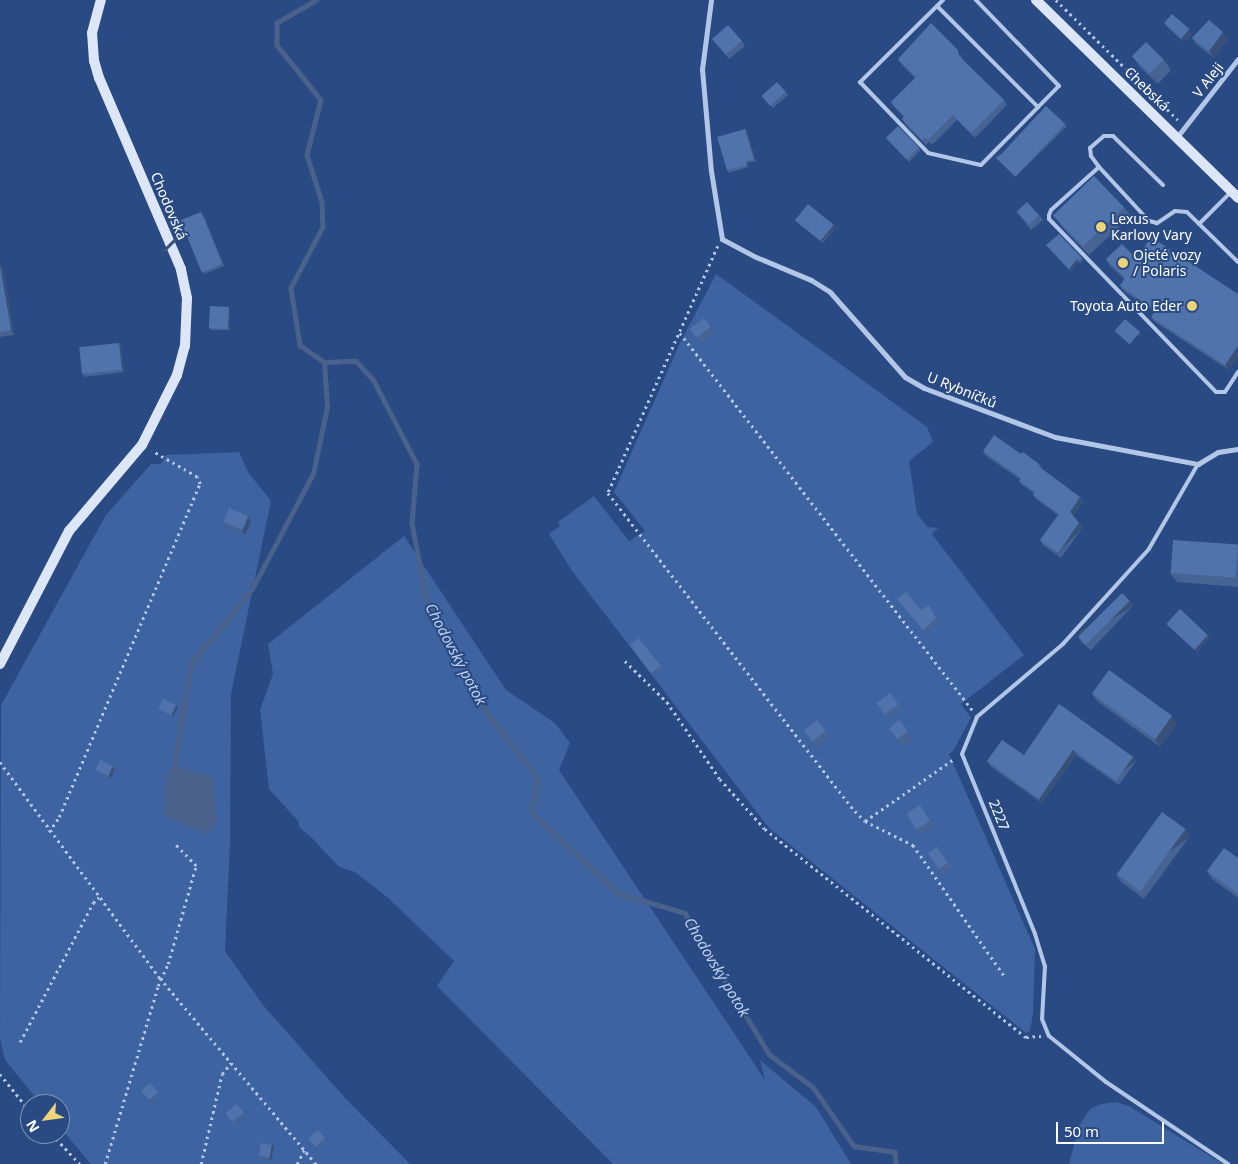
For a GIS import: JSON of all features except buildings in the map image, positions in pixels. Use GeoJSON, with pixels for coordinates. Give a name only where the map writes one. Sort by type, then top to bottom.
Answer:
{"type":"FeatureCollection","features":[{"type":"Feature","properties":{"kind":"street","name":"Chodovská"},"geometry":{"type":"LineString","coordinates":[[0,664],[69,531],[142,445],[177,376],[185,346],[187,298],[181,269],[103,87],[94,61],[92,33],[101,0]]}},
{"type":"Feature","properties":{"kind":"street"},"geometry":{"type":"LineString","coordinates":[[711,0],[702,69],[711,171],[722,239]]}},
{"type":"Feature","properties":{"kind":"street","name":"Chebská"},"geometry":{"type":"LineString","coordinates":[[1036,0],[1235,195]]}},
{"type":"Feature","properties":{"kind":"street","name":"V Aleji"},"geometry":{"type":"LineString","coordinates":[[1177,138],[1238,59]]}},
{"type":"Feature","properties":{"kind":"street","name":"U Rybníčků"},"geometry":{"type":"LineString","coordinates":[[722,239],[756,257],[810,280],[830,292],[905,377],[924,388],[1054,437],[1198,464]]}},
{"type":"Feature","properties":{"kind":"street"},"geometry":{"type":"LineString","coordinates":[[1198,464],[1218,452],[1238,449]]}},
{"type":"Feature","properties":{"kind":"lane"},"geometry":{"type":"LineString","coordinates":[[943,0],[860,82],[928,152],[981,165],[1059,86],[976,0]]}},
{"type":"Feature","properties":{"kind":"lane"},"geometry":{"type":"LineString","coordinates":[[937,6],[1038,107]]}},
{"type":"Feature","properties":{"kind":"lane"},"geometry":{"type":"LineString","coordinates":[[1164,185],[1113,136],[1104,136],[1090,148],[1091,156],[1099,167],[1154,223],[1181,210],[1199,224],[1238,262]]}},
{"type":"Feature","properties":{"kind":"lane"},"geometry":{"type":"LineString","coordinates":[[1099,167],[1051,210],[1049,219],[1216,392],[1224,392],[1238,372]]}},
{"type":"Feature","properties":{"kind":"lane"},"geometry":{"type":"LineString","coordinates":[[1199,224],[1235,195]]}},
{"type":"Feature","properties":{"kind":"lane"},"geometry":{"type":"LineString","coordinates":[[962,754],[977,717],[1063,644],[1148,549],[1198,464]]}},
{"type":"Feature","properties":{"kind":"lane","name":"2227"},"geometry":{"type":"LineString","coordinates":[[962,754],[1035,934],[1044,966],[1042,1019],[1049,1036]]}},
{"type":"Feature","properties":{"kind":"lane"},"geometry":{"type":"LineString","coordinates":[[1049,1036],[1106,1082],[1228,1164]]}},
{"type":"Feature","properties":{"kind":"path"},"geometry":{"type":"LineString","coordinates":[[1056,0],[1185,126]]}},
{"type":"Feature","properties":{"kind":"path"},"geometry":{"type":"LineString","coordinates":[[722,239],[608,493],[855,811],[865,821],[913,845],[1005,976]]}},
{"type":"Feature","properties":{"kind":"path"},"geometry":{"type":"LineString","coordinates":[[680,333],[977,717]]}},
{"type":"Feature","properties":{"kind":"path"},"geometry":{"type":"LineString","coordinates":[[49,832],[59,817],[200,484],[197,477],[142,445]]}},
{"type":"Feature","properties":{"kind":"path"},"geometry":{"type":"LineString","coordinates":[[625,661],[667,702],[720,779],[765,829],[1026,1037],[1049,1036]]}},
{"type":"Feature","properties":{"kind":"path"},"geometry":{"type":"LineString","coordinates":[[865,821],[962,754]]}},
{"type":"Feature","properties":{"kind":"path"},"geometry":{"type":"LineString","coordinates":[[0,762],[49,832],[160,978],[316,1164]]}},
{"type":"Feature","properties":{"kind":"path"},"geometry":{"type":"LineString","coordinates":[[105,1164],[160,978],[168,964],[196,866],[174,843]]}},
{"type":"Feature","properties":{"kind":"path"},"geometry":{"type":"LineString","coordinates":[[20,1042],[94,903],[99,897]]}},
{"type":"Feature","properties":{"kind":"path"},"geometry":{"type":"LineString","coordinates":[[201,1164],[222,1074],[231,1063]]}},
{"type":"Feature","properties":{"kind":"path"},"geometry":{"type":"LineString","coordinates":[[0,1074],[20,1099]]}},
{"type":"Feature","properties":{"kind":"path"},"geometry":{"type":"LineString","coordinates":[[61,1144],[80,1164]]}},
{"type":"Feature","properties":{"kind":"path"},"geometry":{"type":"LineString","coordinates":[[297,1164],[304,1150]]}},
{"type":"Feature","properties":{"kind":"shaded area"},"geometry":{"type":"Polygon","coordinates":[[[716,274],[927,427],[933,442],[909,461],[917,513],[927,527],[938,528],[932,534],[1024,655],[961,704],[971,718],[953,751],[949,754],[1035,949],[1033,1014],[1030,1031],[1026,1033],[769,828],[572,571],[549,534],[560,526],[558,522],[594,496],[629,541],[645,531],[614,492],[681,341],[716,274]]]}},
{"type":"Feature","properties":{"kind":"shaded area"},"geometry":{"type":"Polygon","coordinates":[[[239,452],[248,472],[271,501],[231,694],[230,844],[225,951],[263,1005],[346,1099],[410,1164],[91,1164],[70,1139],[70,1094],[33,1094],[5,1060],[0,1038],[1,705],[106,515],[151,464],[161,464],[166,455],[239,452]]]}},
{"type":"Feature","properties":{"kind":"shaded area"},"geometry":{"type":"Polygon","coordinates":[[[404,536],[506,690],[555,723],[570,743],[559,770],[765,1080],[760,1060],[816,1107],[851,1164],[613,1164],[437,986],[454,961],[387,897],[355,872],[339,867],[300,828],[298,821],[269,789],[260,710],[273,674],[268,644],[404,536]]]}},
{"type":"Feature","properties":{"kind":"shaded area"},"geometry":{"type":"Polygon","coordinates":[[[174,767],[214,777],[216,824],[207,834],[164,815],[168,771],[174,767]]]}},
{"type":"Feature","properties":{"kind":"shaded area"},"geometry":{"type":"Polygon","coordinates":[[[1116,1102],[1129,1106],[1223,1164],[1069,1164],[1079,1126],[1090,1109],[1101,1104],[1116,1102]]]}},
{"type":"Feature","properties":{"kind":"waterway","name":"Chodovský potok"},"geometry":{"type":"LineString","coordinates":[[317,0],[277,23],[277,45],[321,100],[307,155],[322,202],[323,227],[291,288],[300,345],[324,362],[356,361],[373,379],[417,464],[412,523],[426,597],[486,711],[538,778],[532,813],[618,893],[685,913],[769,1054],[813,1087],[854,1146],[895,1152],[896,1164]]}},
{"type":"Feature","properties":{"kind":"waterway"},"geometry":{"type":"LineString","coordinates":[[174,767],[191,664],[252,589],[313,474],[327,407],[324,362]]}},
{"type":"Feature","properties":{"kind":"place","name":"Lexus Karlovy Vary"},"geometry":{"type":"Point","coordinates":[1101,227]}},
{"type":"Feature","properties":{"kind":"place","name":"Ojeté vozy / Polaris"},"geometry":{"type":"Point","coordinates":[1123,263]}},
{"type":"Feature","properties":{"kind":"place","name":"Toyota Auto Eder"},"geometry":{"type":"Point","coordinates":[1192,306]}}]}
